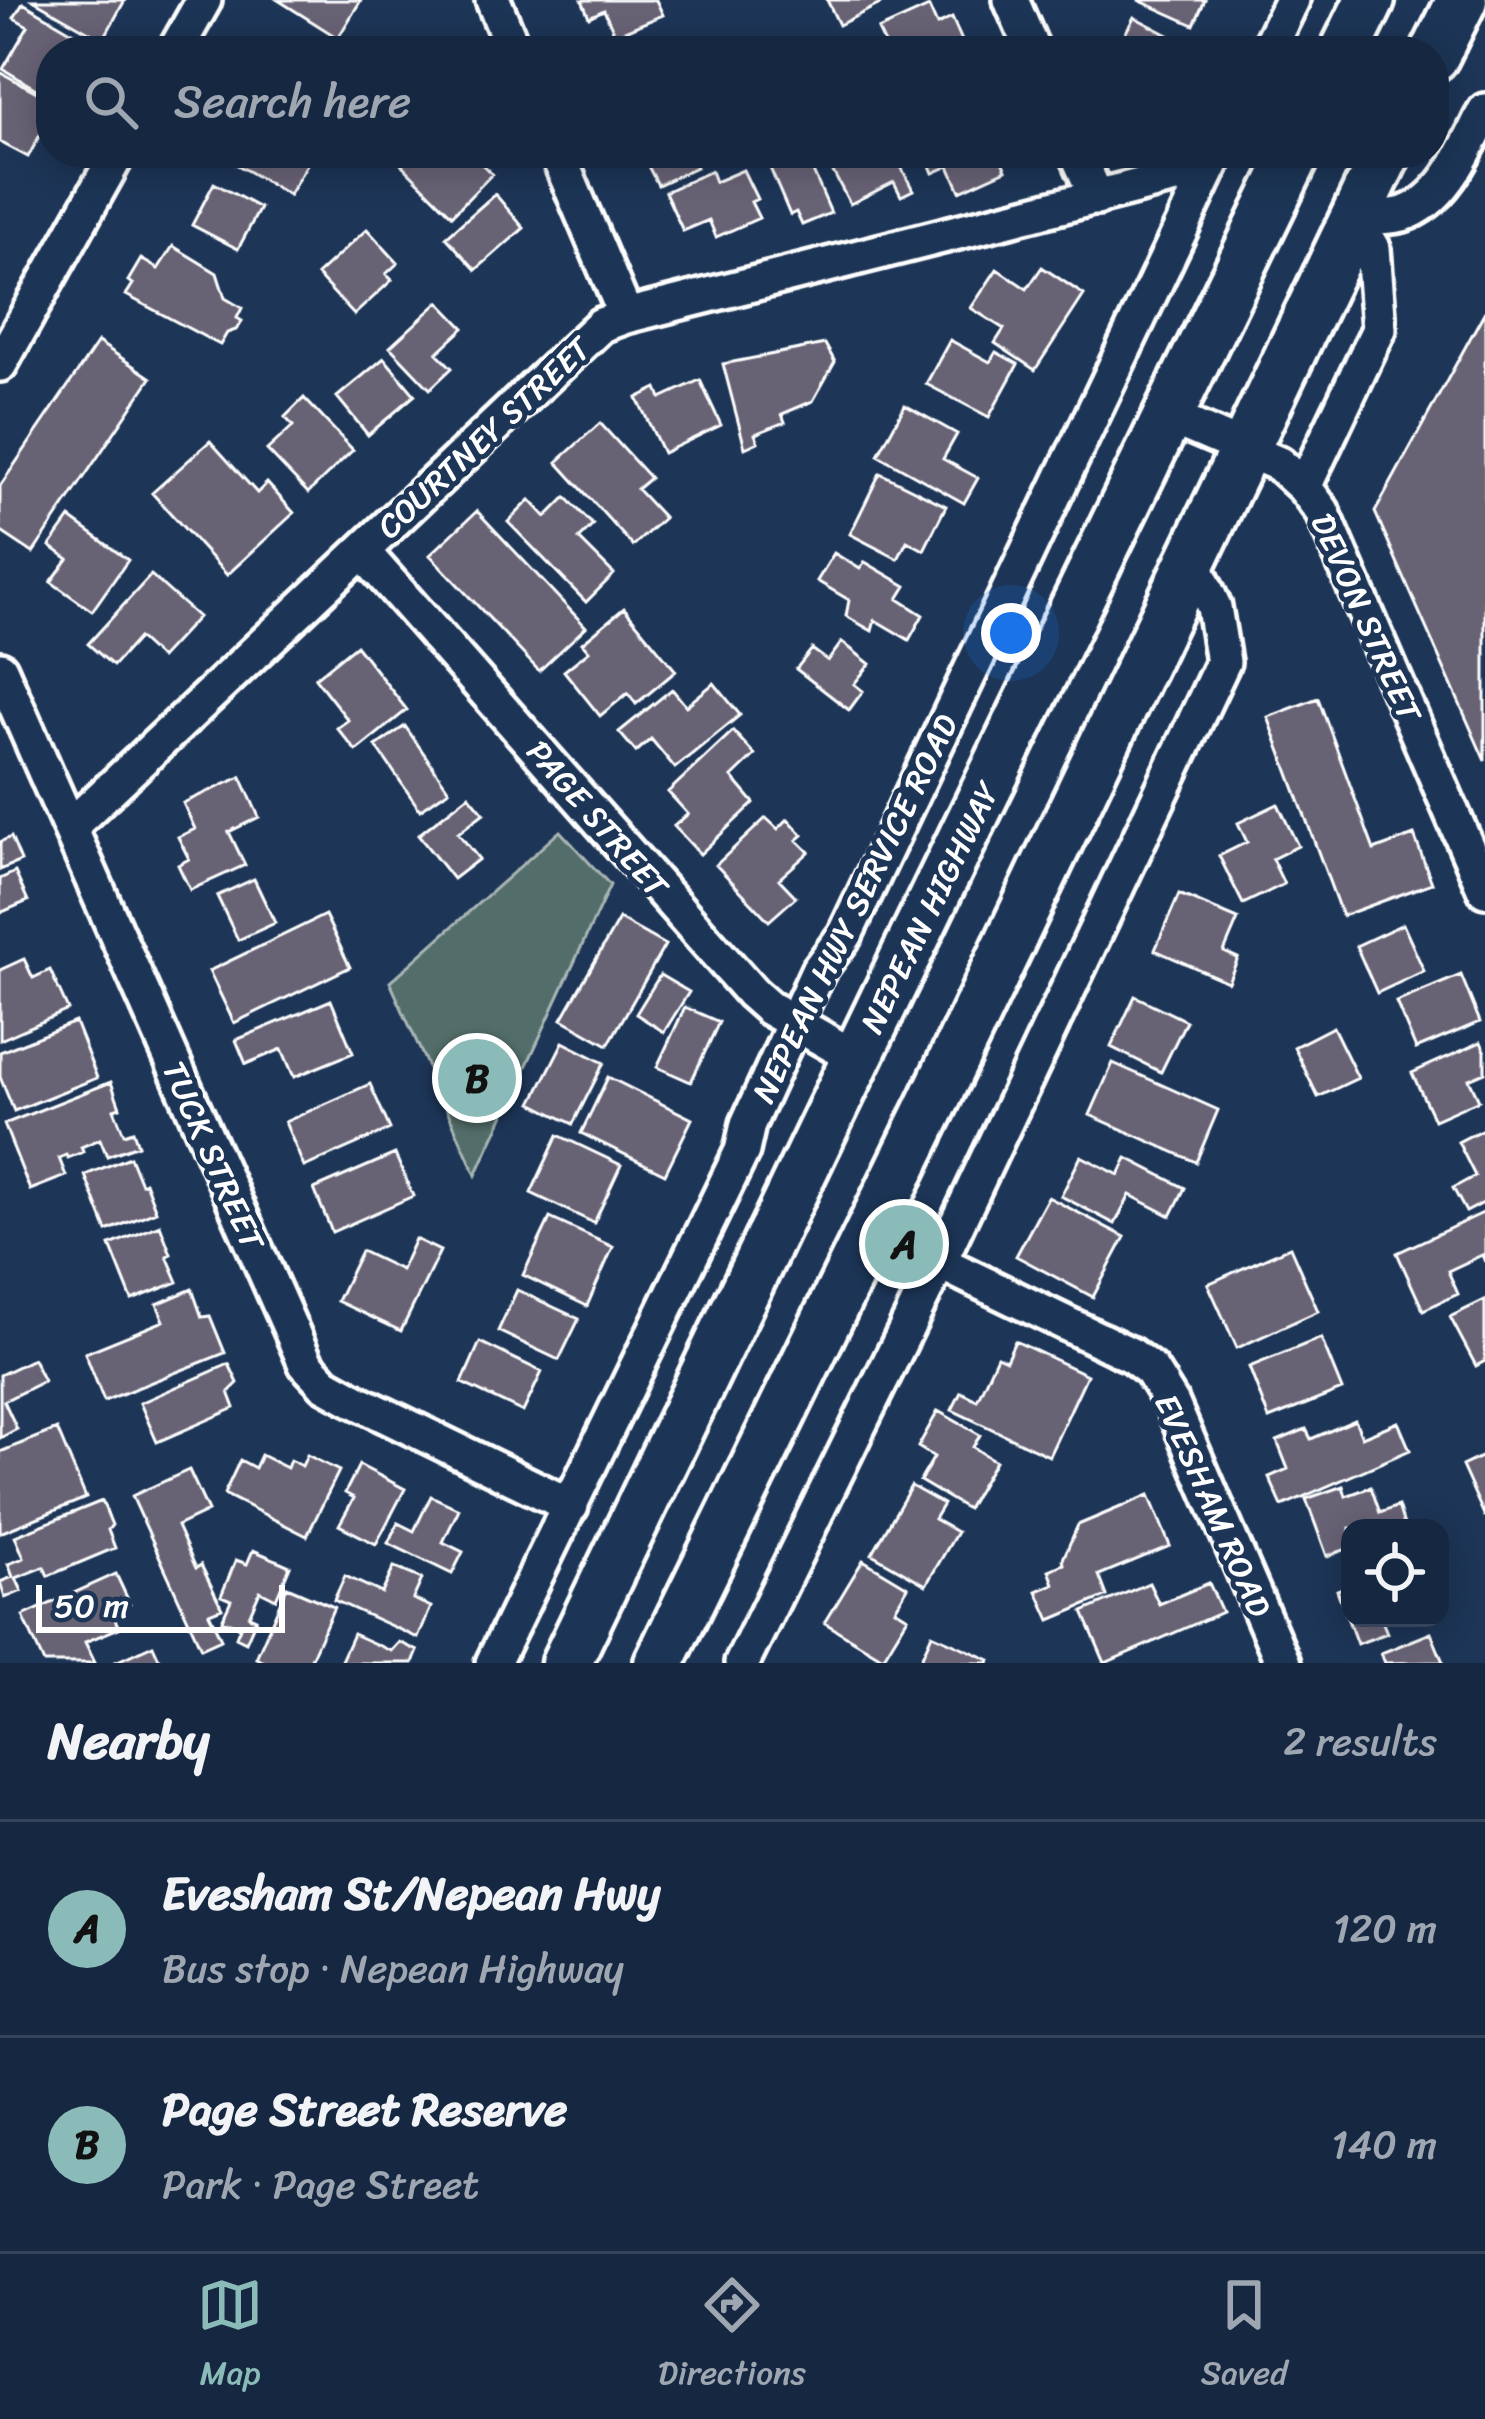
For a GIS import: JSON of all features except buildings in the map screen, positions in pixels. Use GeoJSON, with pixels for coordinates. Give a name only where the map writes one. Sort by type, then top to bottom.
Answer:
{"type":"FeatureCollection","features":[{"type":"Feature","properties":{"kind":"highway"},"geometry":{"type":"LineString","coordinates":[[1352,36],[1370,0]]}},
{"type":"Feature","properties":{"kind":"highway"},"geometry":{"type":"LineString","coordinates":[[1444,36],[1462,0]]}},
{"type":"Feature","properties":{"kind":"highway","name":"NEPEAN HIGHWAY"},"geometry":{"type":"LineString","coordinates":[[566,1663],[1289,168]]}},
{"type":"Feature","properties":{"kind":"highway"},"geometry":{"type":"LineString","coordinates":[[659,1663],[943,1084],[1379,168]]}},
{"type":"Feature","properties":{"kind":"street"},"geometry":{"type":"LineString","coordinates":[[184,36],[204,0]]}},
{"type":"Feature","properties":{"kind":"street"},"geometry":{"type":"LineString","coordinates":[[493,0],[508,36]]}},
{"type":"Feature","properties":{"kind":"street"},"geometry":{"type":"LineString","coordinates":[[1011,0],[1027,36]]}},
{"type":"Feature","properties":{"kind":"street"},"geometry":{"type":"LineString","coordinates":[[1274,36],[1292,0]]}},
{"type":"Feature","properties":{"kind":"street"},"geometry":{"type":"LineString","coordinates":[[1304,487],[1379,329],[1372,248],[1355,217],[1411,212],[1457,167],[1485,111]]}},
{"type":"Feature","properties":{"kind":"street"},"geometry":{"type":"LineString","coordinates":[[0,364],[110,168]]}},
{"type":"Feature","properties":{"kind":"street"},"geometry":{"type":"LineString","coordinates":[[563,168],[626,316]]}},
{"type":"Feature","properties":{"kind":"street"},"geometry":{"type":"LineString","coordinates":[[1084,168],[1097,198]]}},
{"type":"Feature","properties":{"kind":"street","name":"COURTNEY STREET"},"geometry":{"type":"LineString","coordinates":[[70,827],[601,325],[1209,168]]}},
{"type":"Feature","properties":{"kind":"street","name":"NEPEAN HWY SERVICE ROAD"},"geometry":{"type":"LineString","coordinates":[[493,1663],[742,1151],[748,1124],[818,971],[845,935],[1209,168]]}},
{"type":"Feature","properties":{"kind":"street","name":"DEVON STREET"},"geometry":{"type":"LineString","coordinates":[[1170,417],[1279,464],[1322,511],[1485,890]]}},
{"type":"Feature","properties":{"kind":"street","name":"PAGE STREET"},"geometry":{"type":"LineString","coordinates":[[362,551],[752,993],[769,1008],[856,1058]]}},
{"type":"Feature","properties":{"kind":"street"},"geometry":{"type":"LineString","coordinates":[[742,1663],[939,1262],[1223,662],[1214,607],[1193,562]]}},
{"type":"Feature","properties":{"kind":"street","name":"TUCK STREET"},"geometry":{"type":"LineString","coordinates":[[0,669],[306,1364],[339,1393],[571,1506]]}},
{"type":"Feature","properties":{"kind":"street","name":"EVESHAM ROAD"},"geometry":{"type":"LineString","coordinates":[[939,1262],[1132,1355],[1151,1370],[1172,1404],[1283,1663]]}},
{"type":"Feature","properties":{"kind":"green space"},"geometry":{"type":"Polygon","coordinates":[[[560,831],[610,885],[476,1175],[390,982],[560,831]]]}},
{"type":"Feature","properties":{"kind":"place","name":"Page Street Reserve"},"geometry":{"type":"Point","coordinates":[477,1078]}},
{"type":"Feature","properties":{"kind":"place","name":"Evesham St/Nepean Hwy"},"geometry":{"type":"Point","coordinates":[904,1244]}}]}
